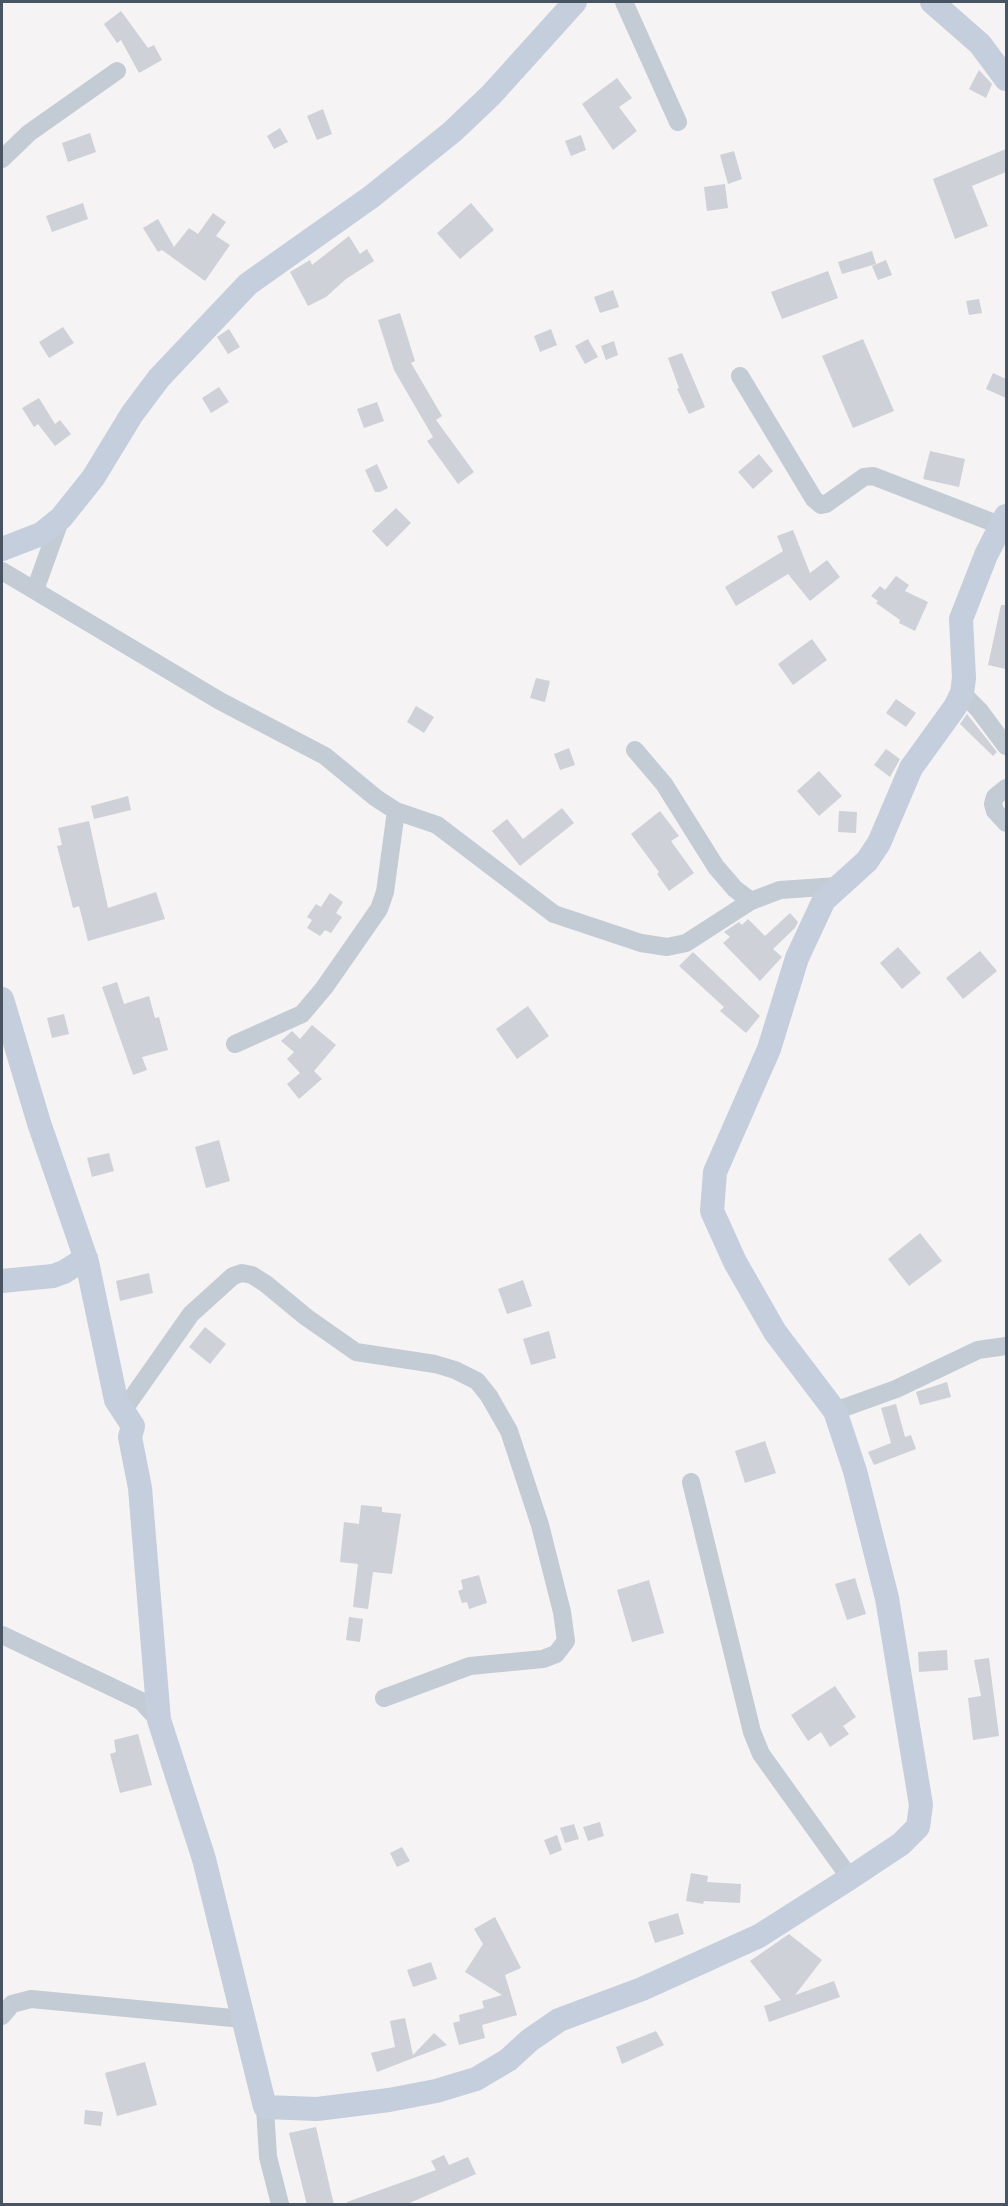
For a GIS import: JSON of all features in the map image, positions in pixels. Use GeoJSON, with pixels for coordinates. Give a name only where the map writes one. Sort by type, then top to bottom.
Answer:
{"type":"FeatureCollection","features":[{"type":"Feature","properties":{"kind":"street"},"geometry":{"type":"LineString","coordinates":[[2,549],[41,534],[61,518],[93,478],[132,414],[159,378],[248,284],[371,197],[452,132],[491,95],[575,2]]}},
{"type":"Feature","properties":{"kind":"street"},"geometry":{"type":"LineString","coordinates":[[624,2],[678,122]]}},
{"type":"Feature","properties":{"kind":"street"},"geometry":{"type":"LineString","coordinates":[[932,2],[980,44],[1006,79]]}},
{"type":"Feature","properties":{"kind":"street"},"geometry":{"type":"LineString","coordinates":[[2,159],[29,133],[117,71]]}},
{"type":"Feature","properties":{"kind":"street"},"geometry":{"type":"LineString","coordinates":[[265,2107],[317,2109],[389,2100],[436,2091],[476,2079],[508,2060],[530,2040],[559,2020],[642,1989],[759,1936],[850,1878],[910,1836],[918,1827],[921,1805],[887,1598],[855,1471],[835,1411],[775,1332],[735,1262],[712,1211],[715,1172],[769,1049],[797,958],[824,900],[867,861],[879,843],[911,768],[955,707],[962,693],[964,678],[961,619],[1003,529],[873,476],[864,477],[826,504],[821,505],[814,499],[740,376]]}},
{"type":"Feature","properties":{"kind":"street"},"geometry":{"type":"LineString","coordinates":[[35,590],[61,518]]}},
{"type":"Feature","properties":{"kind":"street"},"geometry":{"type":"LineString","coordinates":[[2,571],[220,701],[324,756],[376,798],[396,811],[437,825],[554,914],[641,943],[667,947],[686,943],[752,901],[780,890],[838,886]]}},
{"type":"Feature","properties":{"kind":"street"},"geometry":{"type":"LineString","coordinates":[[962,693],[979,710],[1006,746]]}},
{"type":"Feature","properties":{"kind":"street"},"geometry":{"type":"LineString","coordinates":[[635,750],[664,784],[716,867],[735,888],[752,901]]}},
{"type":"Feature","properties":{"kind":"street"},"geometry":{"type":"LineString","coordinates":[[1006,788],[994,797],[993,804],[995,811],[1006,823]]}},
{"type":"Feature","properties":{"kind":"street"},"geometry":{"type":"LineString","coordinates":[[235,1044],[302,1014],[330,979],[379,909],[384,892],[396,811]]}},
{"type":"Feature","properties":{"kind":"street"},"geometry":{"type":"LineString","coordinates":[[2,999],[39,1123],[86,1258],[116,1400],[133,1426]]}},
{"type":"Feature","properties":{"kind":"street"},"geometry":{"type":"LineString","coordinates":[[2,1281],[53,1276],[86,1258]]}},
{"type":"Feature","properties":{"kind":"street"},"geometry":{"type":"LineString","coordinates":[[280,2205],[268,2157],[265,2107],[204,1859],[159,1720],[140,1488],[130,1437],[133,1426],[125,1411],[191,1314],[233,1276],[242,1273],[266,1284],[306,1317],[356,1352],[435,1364],[455,1370],[477,1382],[489,1396],[508,1431],[540,1525],[562,1612],[566,1641],[556,1654],[543,1659],[470,1666],[384,1698]]}},
{"type":"Feature","properties":{"kind":"street"},"geometry":{"type":"LineString","coordinates":[[835,1411],[896,1389],[978,1350],[1006,1346]]}},
{"type":"Feature","properties":{"kind":"street"},"geometry":{"type":"LineString","coordinates":[[691,1482],[752,1732],[761,1754],[850,1878]]}},
{"type":"Feature","properties":{"kind":"street"},"geometry":{"type":"LineString","coordinates":[[2,1635],[141,1701],[159,1720]]}},
{"type":"Feature","properties":{"kind":"street"},"geometry":{"type":"LineString","coordinates":[[2,2016],[12,2004],[31,1999],[243,2019]]}},
{"type":"Feature","properties":{"kind":"building"},"geometry":{"type":"Polygon","coordinates":[[[121,11],[148,48],[154,45],[162,60],[139,73],[121,40],[117,43],[104,24],[121,11]]]}},
{"type":"Feature","properties":{"kind":"building"},"geometry":{"type":"Polygon","coordinates":[[[979,70],[992,84],[986,98],[969,89],[979,70]]]}},
{"type":"Feature","properties":{"kind":"building"},"geometry":{"type":"Polygon","coordinates":[[[617,78],[632,98],[619,107],[637,131],[613,150],[582,104],[617,78]]]}},
{"type":"Feature","properties":{"kind":"building"},"geometry":{"type":"Polygon","coordinates":[[[323,109],[332,134],[317,140],[307,116],[323,109]]]}},
{"type":"Feature","properties":{"kind":"building"},"geometry":{"type":"Polygon","coordinates":[[[280,128],[288,142],[274,149],[267,136],[280,128]]]}},
{"type":"Feature","properties":{"kind":"building"},"geometry":{"type":"Polygon","coordinates":[[[90,133],[96,152],[68,162],[62,143],[90,133]]]}},
{"type":"Feature","properties":{"kind":"building"},"geometry":{"type":"Polygon","coordinates":[[[581,135],[586,150],[571,156],[565,141],[581,135]]]}},
{"type":"Feature","properties":{"kind":"building"},"geometry":{"type":"Polygon","coordinates":[[[1006,149],[1006,172],[972,186],[988,226],[955,239],[933,179],[1006,149]]]}},
{"type":"Feature","properties":{"kind":"building"},"geometry":{"type":"Polygon","coordinates":[[[734,151],[742,179],[728,184],[720,155],[734,151]]]}},
{"type":"Feature","properties":{"kind":"building"},"geometry":{"type":"Polygon","coordinates":[[[725,184],[728,208],[707,211],[704,187],[725,184]]]}},
{"type":"Feature","properties":{"kind":"building"},"geometry":{"type":"Polygon","coordinates":[[[83,203],[88,219],[52,232],[46,216],[83,203]]]}},
{"type":"Feature","properties":{"kind":"building"},"geometry":{"type":"Polygon","coordinates":[[[471,203],[494,230],[460,259],[437,233],[471,203]]]}},
{"type":"Feature","properties":{"kind":"building"},"geometry":{"type":"Polygon","coordinates":[[[213,213],[226,222],[216,236],[230,245],[205,281],[162,250],[158,252],[143,228],[158,219],[174,247],[189,228],[198,234],[213,213]]]}},
{"type":"Feature","properties":{"kind":"building"},"geometry":{"type":"Polygon","coordinates":[[[349,236],[360,254],[367,249],[374,261],[346,279],[326,297],[308,306],[290,272],[310,260],[312,265],[349,236]]]}},
{"type":"Feature","properties":{"kind":"building"},"geometry":{"type":"Polygon","coordinates":[[[872,251],[876,264],[842,274],[838,262],[872,251]]]}},
{"type":"Feature","properties":{"kind":"building"},"geometry":{"type":"Polygon","coordinates":[[[886,260],[892,275],[878,280],[872,266],[886,260]]]}},
{"type":"Feature","properties":{"kind":"building"},"geometry":{"type":"Polygon","coordinates":[[[828,271],[838,298],[782,319],[771,292],[828,271]]]}},
{"type":"Feature","properties":{"kind":"building"},"geometry":{"type":"Polygon","coordinates":[[[613,290],[619,307],[600,313],[594,297],[613,290]]]}},
{"type":"Feature","properties":{"kind":"building"},"geometry":{"type":"Polygon","coordinates":[[[979,299],[982,313],[969,315],[966,301],[979,299]]]}},
{"type":"Feature","properties":{"kind":"building"},"geometry":{"type":"Polygon","coordinates":[[[400,313],[415,361],[411,363],[442,416],[436,420],[474,472],[458,484],[427,441],[433,437],[394,370],[378,320],[400,313]]]}},
{"type":"Feature","properties":{"kind":"building"},"geometry":{"type":"Polygon","coordinates":[[[63,327],[74,343],[49,358],[39,342],[63,327]]]}},
{"type":"Feature","properties":{"kind":"building"},"geometry":{"type":"Polygon","coordinates":[[[229,329],[240,347],[228,354],[217,337],[229,329]]]}},
{"type":"Feature","properties":{"kind":"building"},"geometry":{"type":"Polygon","coordinates":[[[551,329],[557,345],[540,352],[534,336],[551,329]]]}},
{"type":"Feature","properties":{"kind":"building"},"geometry":{"type":"Polygon","coordinates":[[[588,339],[598,357],[585,364],[575,346],[588,339]]]}},
{"type":"Feature","properties":{"kind":"building"},"geometry":{"type":"Polygon","coordinates":[[[863,339],[894,411],[853,428],[822,356],[863,339]]]}},
{"type":"Feature","properties":{"kind":"building"},"geometry":{"type":"Polygon","coordinates":[[[614,341],[618,355],[606,360],[601,346],[614,341]]]}},
{"type":"Feature","properties":{"kind":"building"},"geometry":{"type":"Polygon","coordinates":[[[682,353],[705,407],[689,414],[677,389],[679,388],[668,358],[682,353]]]}},
{"type":"Feature","properties":{"kind":"building"},"geometry":{"type":"Polygon","coordinates":[[[993,373],[1006,379],[1006,398],[986,389],[993,373]]]}},
{"type":"Feature","properties":{"kind":"building"},"geometry":{"type":"Polygon","coordinates":[[[219,387],[229,402],[211,413],[202,398],[219,387]]]}},
{"type":"Feature","properties":{"kind":"building"},"geometry":{"type":"Polygon","coordinates":[[[39,398],[55,424],[60,420],[71,434],[55,446],[38,424],[34,427],[22,408],[39,398]]]}},
{"type":"Feature","properties":{"kind":"building"},"geometry":{"type":"Polygon","coordinates":[[[377,402],[384,421],[364,428],[357,409],[377,402]]]}},
{"type":"Feature","properties":{"kind":"building"},"geometry":{"type":"Polygon","coordinates":[[[930,451],[965,459],[959,487],[923,479],[930,451]]]}},
{"type":"Feature","properties":{"kind":"building"},"geometry":{"type":"Polygon","coordinates":[[[759,454],[773,471],[753,489],[738,472],[759,454]]]}},
{"type":"Feature","properties":{"kind":"building"},"geometry":{"type":"Polygon","coordinates":[[[377,464],[388,488],[380,492],[375,492],[365,470],[377,464]]]}},
{"type":"Feature","properties":{"kind":"building"},"geometry":{"type":"Polygon","coordinates":[[[396,508],[411,523],[387,547],[372,531],[396,508]]]}},
{"type":"Feature","properties":{"kind":"building"},"geometry":{"type":"Polygon","coordinates":[[[793,530],[810,573],[827,560],[840,577],[810,601],[788,574],[736,606],[725,587],[783,551],[777,536],[793,530]]]}},
{"type":"Feature","properties":{"kind":"building"},"geometry":{"type":"Polygon","coordinates":[[[896,576],[909,585],[905,591],[928,602],[915,631],[899,623],[900,620],[876,603],[878,601],[871,596],[880,586],[885,590],[896,576]]]}},
{"type":"Feature","properties":{"kind":"building"},"geometry":{"type":"Polygon","coordinates":[[[1001,605],[1006,605],[1006,669],[988,665],[1001,605]]]}},
{"type":"Feature","properties":{"kind":"building"},"geometry":{"type":"Polygon","coordinates":[[[812,639],[827,660],[793,685],[778,664],[812,639]]]}},
{"type":"Feature","properties":{"kind":"building"},"geometry":{"type":"Polygon","coordinates":[[[536,678],[550,681],[545,702],[530,698],[536,678]]]}},
{"type":"Feature","properties":{"kind":"building"},"geometry":{"type":"Polygon","coordinates":[[[896,699],[916,713],[906,727],[886,713],[896,699]]]}},
{"type":"Feature","properties":{"kind":"building"},"geometry":{"type":"Polygon","coordinates":[[[416,706],[434,717],[424,733],[407,722],[416,706]]]}},
{"type":"Feature","properties":{"kind":"building"},"geometry":{"type":"Polygon","coordinates":[[[967,714],[997,752],[993,756],[960,724],[967,714]]]}},
{"type":"Feature","properties":{"kind":"building"},"geometry":{"type":"Polygon","coordinates":[[[569,748],[575,765],[560,770],[554,754],[569,748]]]}},
{"type":"Feature","properties":{"kind":"building"},"geometry":{"type":"Polygon","coordinates":[[[886,749],[900,759],[890,777],[874,765],[886,749]]]}},
{"type":"Feature","properties":{"kind":"building"},"geometry":{"type":"Polygon","coordinates":[[[819,771],[842,796],[819,816],[797,791],[819,771]]]}},
{"type":"Feature","properties":{"kind":"building"},"geometry":{"type":"Polygon","coordinates":[[[128,796],[131,810],[94,819],[91,806],[128,796]]]}},
{"type":"Feature","properties":{"kind":"building"},"geometry":{"type":"Polygon","coordinates":[[[562,808],[574,823],[520,866],[492,831],[507,819],[523,839],[562,808]]]}},
{"type":"Feature","properties":{"kind":"building"},"geometry":{"type":"Polygon","coordinates":[[[660,811],[679,836],[671,841],[694,873],[669,891],[657,874],[659,872],[631,834],[660,811]]]}},
{"type":"Feature","properties":{"kind":"building"},"geometry":{"type":"Polygon","coordinates":[[[839,811],[857,812],[856,833],[838,832],[839,811]]]}},
{"type":"Feature","properties":{"kind":"building"},"geometry":{"type":"Polygon","coordinates":[[[89,821],[108,908],[156,892],[165,919],[88,941],[79,906],[73,908],[57,846],[62,845],[58,828],[89,821]]]}},
{"type":"Feature","properties":{"kind":"building"},"geometry":{"type":"Polygon","coordinates":[[[330,893],[343,902],[336,913],[342,917],[331,933],[325,930],[320,936],[307,928],[312,920],[307,917],[316,904],[321,907],[330,893]]]}},
{"type":"Feature","properties":{"kind":"building"},"geometry":{"type":"Polygon","coordinates":[[[790,913],[798,922],[795,928],[773,949],[782,957],[760,981],[723,943],[730,937],[724,932],[739,922],[742,925],[748,919],[765,936],[790,913]]]}},
{"type":"Feature","properties":{"kind":"building"},"geometry":{"type":"Polygon","coordinates":[[[898,947],[921,973],[902,989],[880,963],[898,947]]]}},
{"type":"Feature","properties":{"kind":"building"},"geometry":{"type":"Polygon","coordinates":[[[980,951],[997,971],[963,999],[946,978],[980,951]]]}},
{"type":"Feature","properties":{"kind":"building"},"geometry":{"type":"Polygon","coordinates":[[[693,952],[760,1016],[746,1033],[720,1011],[724,1007],[679,966],[693,952]]]}},
{"type":"Feature","properties":{"kind":"building"},"geometry":{"type":"Polygon","coordinates":[[[117,982],[124,1004],[149,996],[155,1018],[159,1017],[168,1050],[142,1057],[147,1070],[133,1075],[102,987],[117,982]]]}},
{"type":"Feature","properties":{"kind":"building"},"geometry":{"type":"Polygon","coordinates":[[[528,1006],[549,1036],[517,1059],[496,1029],[528,1006]]]}},
{"type":"Feature","properties":{"kind":"building"},"geometry":{"type":"Polygon","coordinates":[[[64,1014],[69,1034],[52,1038],[47,1018],[64,1014]]]}},
{"type":"Feature","properties":{"kind":"building"},"geometry":{"type":"Polygon","coordinates":[[[312,1025],[336,1045],[314,1071],[322,1079],[299,1099],[287,1084],[300,1073],[287,1059],[294,1052],[281,1041],[292,1031],[300,1039],[312,1025]]]}},
{"type":"Feature","properties":{"kind":"building"},"geometry":{"type":"Polygon","coordinates":[[[219,1140],[230,1181],[206,1188],[195,1147],[219,1140]]]}},
{"type":"Feature","properties":{"kind":"building"},"geometry":{"type":"Polygon","coordinates":[[[109,1153],[114,1171],[92,1177],[87,1158],[109,1153]]]}},
{"type":"Feature","properties":{"kind":"building"},"geometry":{"type":"Polygon","coordinates":[[[920,1233],[942,1261],[909,1286],[888,1259],[920,1233]]]}},
{"type":"Feature","properties":{"kind":"building"},"geometry":{"type":"Polygon","coordinates":[[[149,1273],[153,1293],[120,1301],[116,1281],[149,1273]]]}},
{"type":"Feature","properties":{"kind":"building"},"geometry":{"type":"Polygon","coordinates":[[[523,1280],[532,1306],[507,1314],[498,1289],[523,1280]]]}},
{"type":"Feature","properties":{"kind":"building"},"geometry":{"type":"Polygon","coordinates":[[[205,1327],[226,1344],[210,1364],[189,1347],[205,1327]]]}},
{"type":"Feature","properties":{"kind":"building"},"geometry":{"type":"Polygon","coordinates":[[[549,1331],[556,1358],[531,1365],[523,1339],[549,1331]]]}},
{"type":"Feature","properties":{"kind":"building"},"geometry":{"type":"Polygon","coordinates":[[[947,1382],[951,1397],[920,1405],[916,1392],[947,1382]]]}},
{"type":"Feature","properties":{"kind":"building"},"geometry":{"type":"Polygon","coordinates":[[[896,1404],[905,1437],[911,1435],[916,1449],[874,1465],[868,1452],[891,1443],[881,1408],[896,1404]]]}},
{"type":"Feature","properties":{"kind":"building"},"geometry":{"type":"Polygon","coordinates":[[[765,1441],[776,1473],[745,1483],[735,1451],[765,1441]]]}},
{"type":"Feature","properties":{"kind":"building"},"geometry":{"type":"Polygon","coordinates":[[[361,1505],[382,1507],[382,1512],[401,1514],[392,1574],[373,1572],[368,1609],[353,1607],[358,1564],[340,1562],[344,1522],[359,1524],[361,1505]]]}},
{"type":"Feature","properties":{"kind":"building"},"geometry":{"type":"Polygon","coordinates":[[[479,1575],[487,1603],[469,1609],[467,1602],[462,1603],[458,1591],[463,1589],[461,1580],[479,1575]]]}},
{"type":"Feature","properties":{"kind":"building"},"geometry":{"type":"Polygon","coordinates":[[[855,1578],[866,1614],[847,1620],[835,1584],[855,1578]]]}},
{"type":"Feature","properties":{"kind":"building"},"geometry":{"type":"Polygon","coordinates":[[[649,1580],[664,1633],[632,1642],[617,1590],[649,1580]]]}},
{"type":"Feature","properties":{"kind":"building"},"geometry":{"type":"Polygon","coordinates":[[[349,1617],[363,1619],[360,1642],[346,1640],[349,1617]]]}},
{"type":"Feature","properties":{"kind":"building"},"geometry":{"type":"Polygon","coordinates":[[[947,1650],[948,1670],[919,1672],[918,1652],[947,1650]]]}},
{"type":"Feature","properties":{"kind":"building"},"geometry":{"type":"Polygon","coordinates":[[[989,1658],[999,1736],[973,1740],[968,1698],[981,1696],[974,1660],[989,1658]]]}},
{"type":"Feature","properties":{"kind":"building"},"geometry":{"type":"Polygon","coordinates":[[[835,1686],[856,1717],[843,1726],[849,1734],[830,1747],[821,1732],[808,1741],[791,1715],[835,1686]]]}},
{"type":"Feature","properties":{"kind":"building"},"geometry":{"type":"Polygon","coordinates":[[[138,1734],[152,1785],[120,1793],[110,1754],[116,1752],[114,1740],[138,1734]]]}},
{"type":"Feature","properties":{"kind":"building"},"geometry":{"type":"Polygon","coordinates":[[[600,1822],[604,1836],[588,1841],[583,1827],[600,1822]]]}},
{"type":"Feature","properties":{"kind":"building"},"geometry":{"type":"Polygon","coordinates":[[[574,1824],[579,1839],[565,1843],[560,1828],[574,1824]]]}},
{"type":"Feature","properties":{"kind":"building"},"geometry":{"type":"Polygon","coordinates":[[[557,1835],[562,1850],[550,1855],[544,1840],[557,1835]]]}},
{"type":"Feature","properties":{"kind":"building"},"geometry":{"type":"Polygon","coordinates":[[[402,1847],[410,1861],[397,1867],[390,1853],[402,1847]]]}},
{"type":"Feature","properties":{"kind":"building"},"geometry":{"type":"Polygon","coordinates":[[[691,1873],[708,1876],[707,1882],[741,1884],[740,1903],[704,1901],[703,1904],[686,1901],[691,1873]]]}},
{"type":"Feature","properties":{"kind":"building"},"geometry":{"type":"Polygon","coordinates":[[[678,1913],[684,1934],[655,1943],[648,1922],[678,1913]]]}},
{"type":"Feature","properties":{"kind":"building"},"geometry":{"type":"Polygon","coordinates":[[[495,1917],[521,1968],[505,1975],[517,2015],[482,2025],[485,2038],[459,2045],[453,2023],[460,2021],[459,2015],[484,2008],[482,2001],[502,1995],[465,1972],[483,1944],[474,1929],[495,1917]]]}},
{"type":"Feature","properties":{"kind":"building"},"geometry":{"type":"Polygon","coordinates":[[[789,1934],[822,1960],[795,1995],[834,1981],[840,1997],[769,2022],[764,2006],[781,2000],[750,1961],[789,1934]]]}},
{"type":"Feature","properties":{"kind":"building"},"geometry":{"type":"Polygon","coordinates":[[[431,1962],[437,1979],[413,1987],[407,1970],[431,1962]]]}},
{"type":"Feature","properties":{"kind":"building"},"geometry":{"type":"Polygon","coordinates":[[[405,2018],[413,2055],[434,2033],[447,2045],[377,2072],[371,2053],[395,2047],[390,2021],[405,2018]]]}},
{"type":"Feature","properties":{"kind":"building"},"geometry":{"type":"Polygon","coordinates":[[[656,2031],[664,2045],[622,2064],[616,2047],[656,2031]]]}},
{"type":"Feature","properties":{"kind":"building"},"geometry":{"type":"Polygon","coordinates":[[[145,2062],[157,2105],[117,2116],[105,2073],[145,2062]]]}},
{"type":"Feature","properties":{"kind":"building"},"geometry":{"type":"Polygon","coordinates":[[[85,2110],[103,2112],[101,2126],[84,2124],[85,2110]]]}},
{"type":"Feature","properties":{"kind":"building"},"geometry":{"type":"Polygon","coordinates":[[[316,2127],[334,2205],[307,2205],[289,2133],[316,2127]]]}},
{"type":"Feature","properties":{"kind":"building"},"geometry":{"type":"Polygon","coordinates":[[[444,2155],[449,2165],[468,2157],[476,2174],[405,2205],[348,2205],[347,2202],[436,2170],[431,2161],[444,2155]]]}}]}
